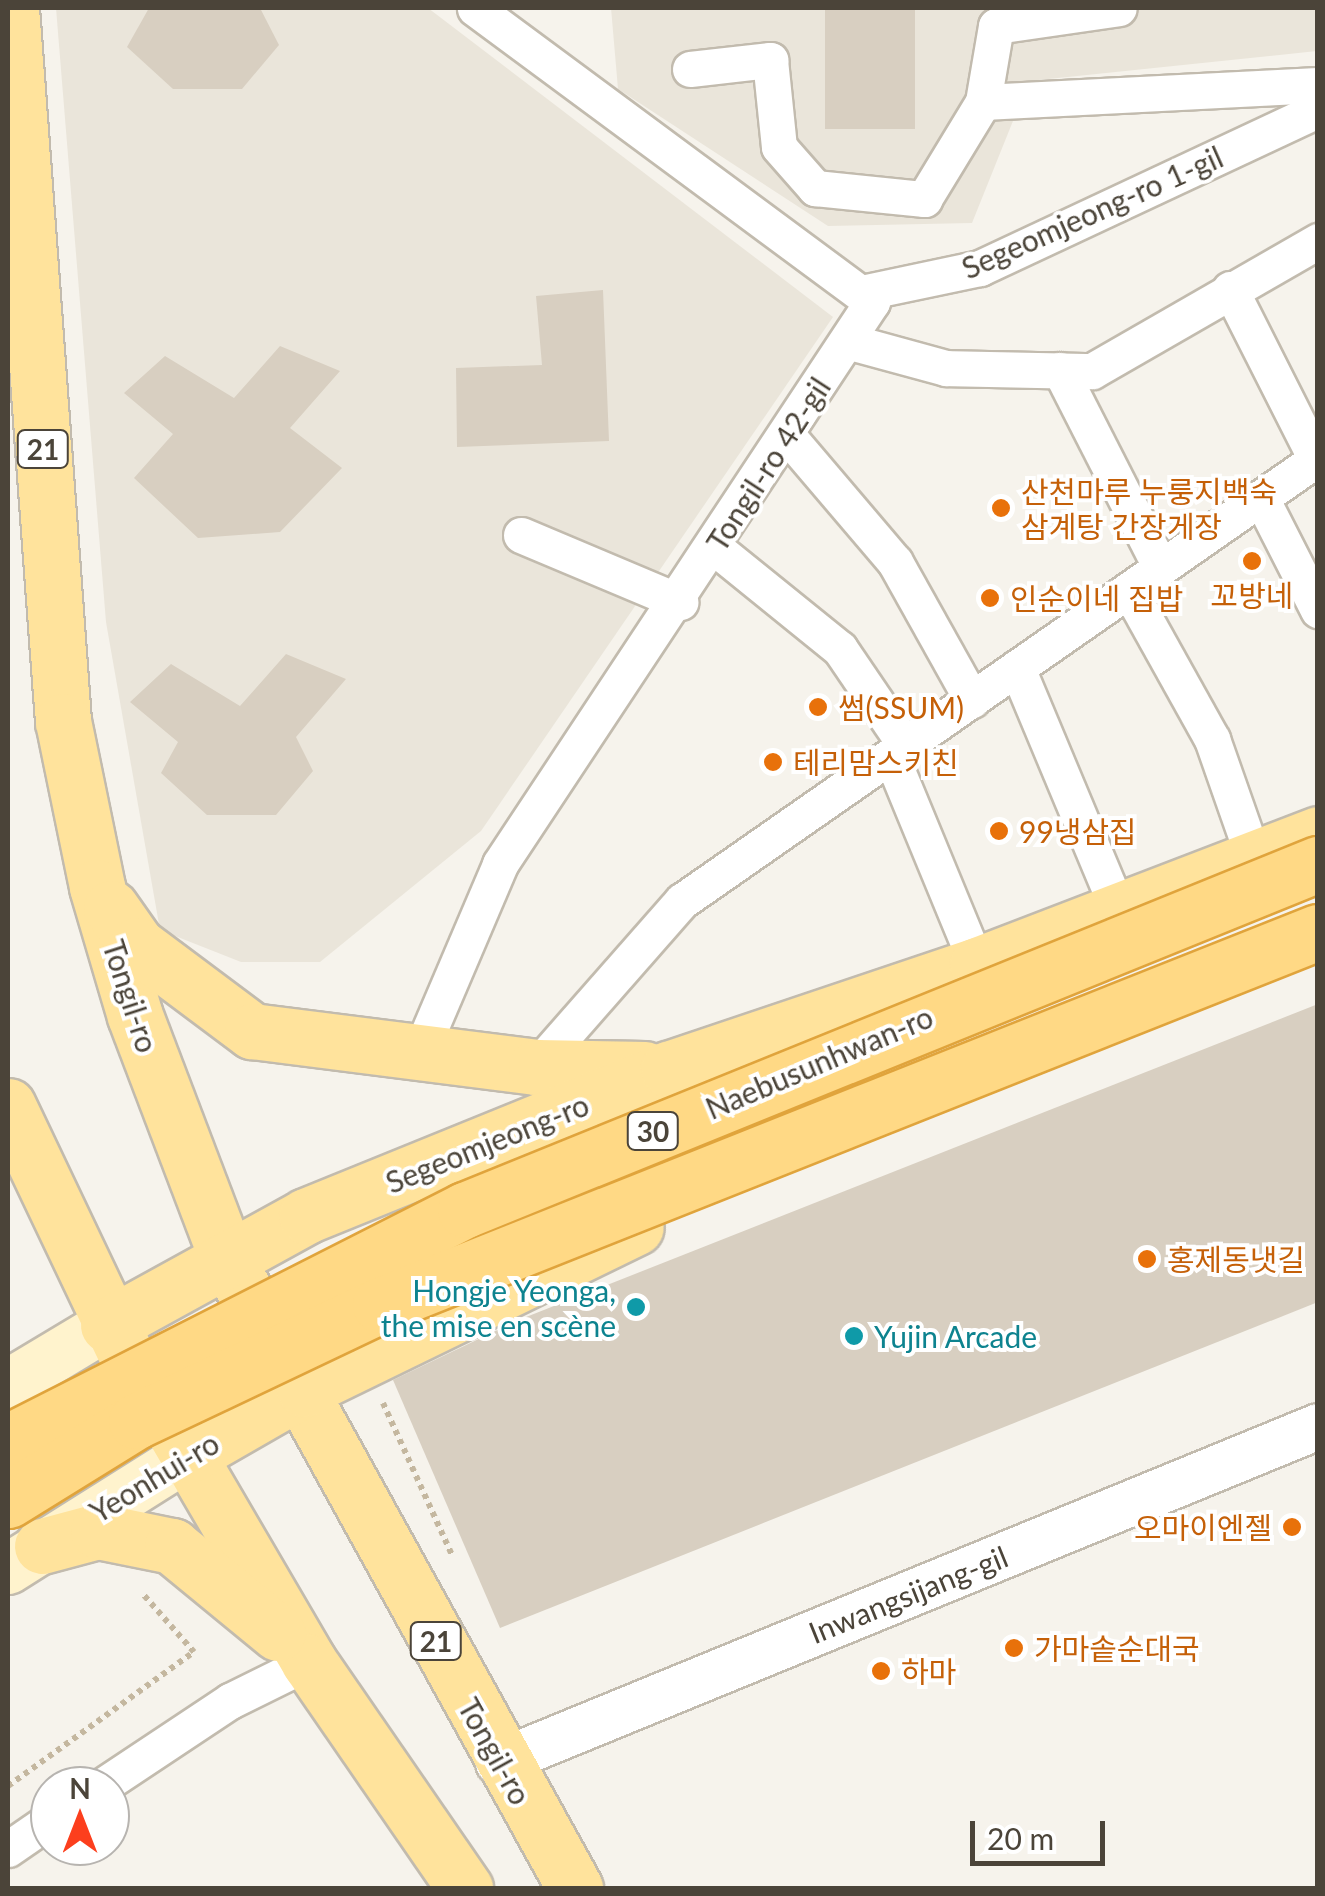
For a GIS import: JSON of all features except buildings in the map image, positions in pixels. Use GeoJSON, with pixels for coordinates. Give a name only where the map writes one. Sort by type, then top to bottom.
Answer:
{"type":"FeatureCollection","features":[{"type":"Feature","properties":{"kind":"highway","name":"Naebusunhwan-ro"},"geometry":{"type":"LineString","coordinates":[[8,1442],[465,1210],[1318,864]]}},
{"type":"Feature","properties":{"kind":"highway","name":"Naebusunhwan-ro"},"geometry":{"type":"LineString","coordinates":[[8,1500],[136,1421],[380,1305],[1318,932]]}},
{"type":"Feature","properties":{"kind":"main road","name":"Tongil-ro"},"geometry":{"type":"LineString","coordinates":[[10,8],[63,721],[97,887],[135,1016],[228,1262],[304,1389],[498,1762],[574,1888]]}},
{"type":"Feature","properties":{"kind":"main road","name":"Segeomjeong-ro"},"geometry":{"type":"LineString","coordinates":[[228,1262],[306,1216],[668,1069],[977,965],[1318,834]]}},
{"type":"Feature","properties":{"kind":"main road"},"geometry":{"type":"LineString","coordinates":[[97,887],[137,945],[252,1031],[536,1067],[668,1069]]}},
{"type":"Feature","properties":{"kind":"main road"},"geometry":{"type":"LineString","coordinates":[[304,1389],[782,1156],[1318,950]]}},
{"type":"Feature","properties":{"kind":"main road"},"geometry":{"type":"LineString","coordinates":[[8,1106],[108,1325],[189,1454],[309,1662],[465,1888]]}},
{"type":"Feature","properties":{"kind":"main road"},"geometry":{"type":"LineString","coordinates":[[8,1385],[108,1325],[228,1262]]}},
{"type":"Feature","properties":{"kind":"main road","name":"Yeonhui-ro"},"geometry":{"type":"LineString","coordinates":[[25,1558],[189,1454],[304,1389]]}},
{"type":"Feature","properties":{"kind":"main road"},"geometry":{"type":"LineString","coordinates":[[25,1558],[98,1531],[172,1546],[309,1662]]}},
{"type":"Feature","properties":{"kind":"street"},"geometry":{"type":"LineString","coordinates":[[475,8],[860,293]]}},
{"type":"Feature","properties":{"kind":"street"},"geometry":{"type":"LineString","coordinates":[[690,68],[770,60],[779,147],[815,188],[924,199],[982,102],[996,26],[1120,8]]}},
{"type":"Feature","properties":{"kind":"street"},"geometry":{"type":"LineString","coordinates":[[982,102],[1318,86]]}},
{"type":"Feature","properties":{"kind":"street","name":"Segeomjeong-ro 1-gil"},"geometry":{"type":"LineString","coordinates":[[860,293],[980,268],[1318,110]]}},
{"type":"Feature","properties":{"kind":"street"},"geometry":{"type":"LineString","coordinates":[[847,341],[946,368],[1092,371],[1318,242]]}},
{"type":"Feature","properties":{"kind":"street"},"geometry":{"type":"LineString","coordinates":[[536,1067],[682,901],[1317,458],[1230,289]]}},
{"type":"Feature","properties":{"kind":"street","name":"Tongil-ro 42-gil"},"geometry":{"type":"LineString","coordinates":[[420,1052],[500,864],[680,602],[872,302],[860,293]]}},
{"type":"Feature","properties":{"kind":"street"},"geometry":{"type":"LineString","coordinates":[[1060,370],[1162,568]]}},
{"type":"Feature","properties":{"kind":"street"},"geometry":{"type":"LineString","coordinates":[[786,434],[895,562],[972,700]]}},
{"type":"Feature","properties":{"kind":"street"},"geometry":{"type":"LineString","coordinates":[[1261,498],[1318,610]]}},
{"type":"Feature","properties":{"kind":"street"},"geometry":{"type":"LineString","coordinates":[[521,535],[680,602]]}},
{"type":"Feature","properties":{"kind":"street"},"geometry":{"type":"LineString","coordinates":[[714,547],[840,649],[898,751],[977,965]]}},
{"type":"Feature","properties":{"kind":"street"},"geometry":{"type":"LineString","coordinates":[[1128,590],[1212,739],[1254,858]]}},
{"type":"Feature","properties":{"kind":"street"},"geometry":{"type":"LineString","coordinates":[[1017,668],[1118,909]]}},
{"type":"Feature","properties":{"kind":"street","name":"Inwangsijang-gil"},"geometry":{"type":"LineString","coordinates":[[498,1762],[1318,1426]]}},
{"type":"Feature","properties":{"kind":"street"},"geometry":{"type":"LineString","coordinates":[[130,1767],[230,1701],[309,1662]]}},
{"type":"Feature","properties":{"kind":"street"},"geometry":{"type":"LineString","coordinates":[[8,1849],[30,1834]]}},
{"type":"Feature","properties":{"kind":"path"},"geometry":{"type":"LineString","coordinates":[[377,1388],[455,1562]]}},
{"type":"Feature","properties":{"kind":"path"},"geometry":{"type":"LineString","coordinates":[[8,1786],[194,1652],[134,1584]]}},
{"type":"Feature","properties":{"kind":"shaded area"},"geometry":{"type":"Polygon","coordinates":[[[56,8],[428,8],[833,317],[481,831],[320,962],[241,962],[160,930],[106,622],[56,8]]]}},
{"type":"Feature","properties":{"kind":"shaded area"},"geometry":{"type":"Polygon","coordinates":[[[611,8],[1317,8],[1317,51],[1029,81],[972,223],[828,226],[618,89],[611,8]]]}},
{"type":"Feature","properties":{"kind":"place","name":"산천마루 누룽지백숙 삼계탕 간장게장"},"geometry":{"type":"Point","coordinates":[1001,508]}},
{"type":"Feature","properties":{"kind":"place","name":"꼬방네"},"geometry":{"type":"Point","coordinates":[1252,561]}},
{"type":"Feature","properties":{"kind":"place","name":"인순이네 집밥"},"geometry":{"type":"Point","coordinates":[990,598]}},
{"type":"Feature","properties":{"kind":"place","name":"썸(SSUM)"},"geometry":{"type":"Point","coordinates":[818,707]}},
{"type":"Feature","properties":{"kind":"place","name":"테리맘스키친"},"geometry":{"type":"Point","coordinates":[773,762]}},
{"type":"Feature","properties":{"kind":"place","name":"99냉삼집"},"geometry":{"type":"Point","coordinates":[999,831]}},
{"type":"Feature","properties":{"kind":"place","name":"홍제동냇길"},"geometry":{"type":"Point","coordinates":[1147,1259]}},
{"type":"Feature","properties":{"kind":"place","name":"Hongje Yeonga, the mise en scène"},"geometry":{"type":"Point","coordinates":[636,1307]}},
{"type":"Feature","properties":{"kind":"place","name":"Yujin Arcade"},"geometry":{"type":"Point","coordinates":[854,1336]}},
{"type":"Feature","properties":{"kind":"place","name":"오마이엔젤"},"geometry":{"type":"Point","coordinates":[1292,1527]}},
{"type":"Feature","properties":{"kind":"place","name":"가마솥순대국"},"geometry":{"type":"Point","coordinates":[1014,1648]}},
{"type":"Feature","properties":{"kind":"place","name":"하마"},"geometry":{"type":"Point","coordinates":[881,1671]}}]}
